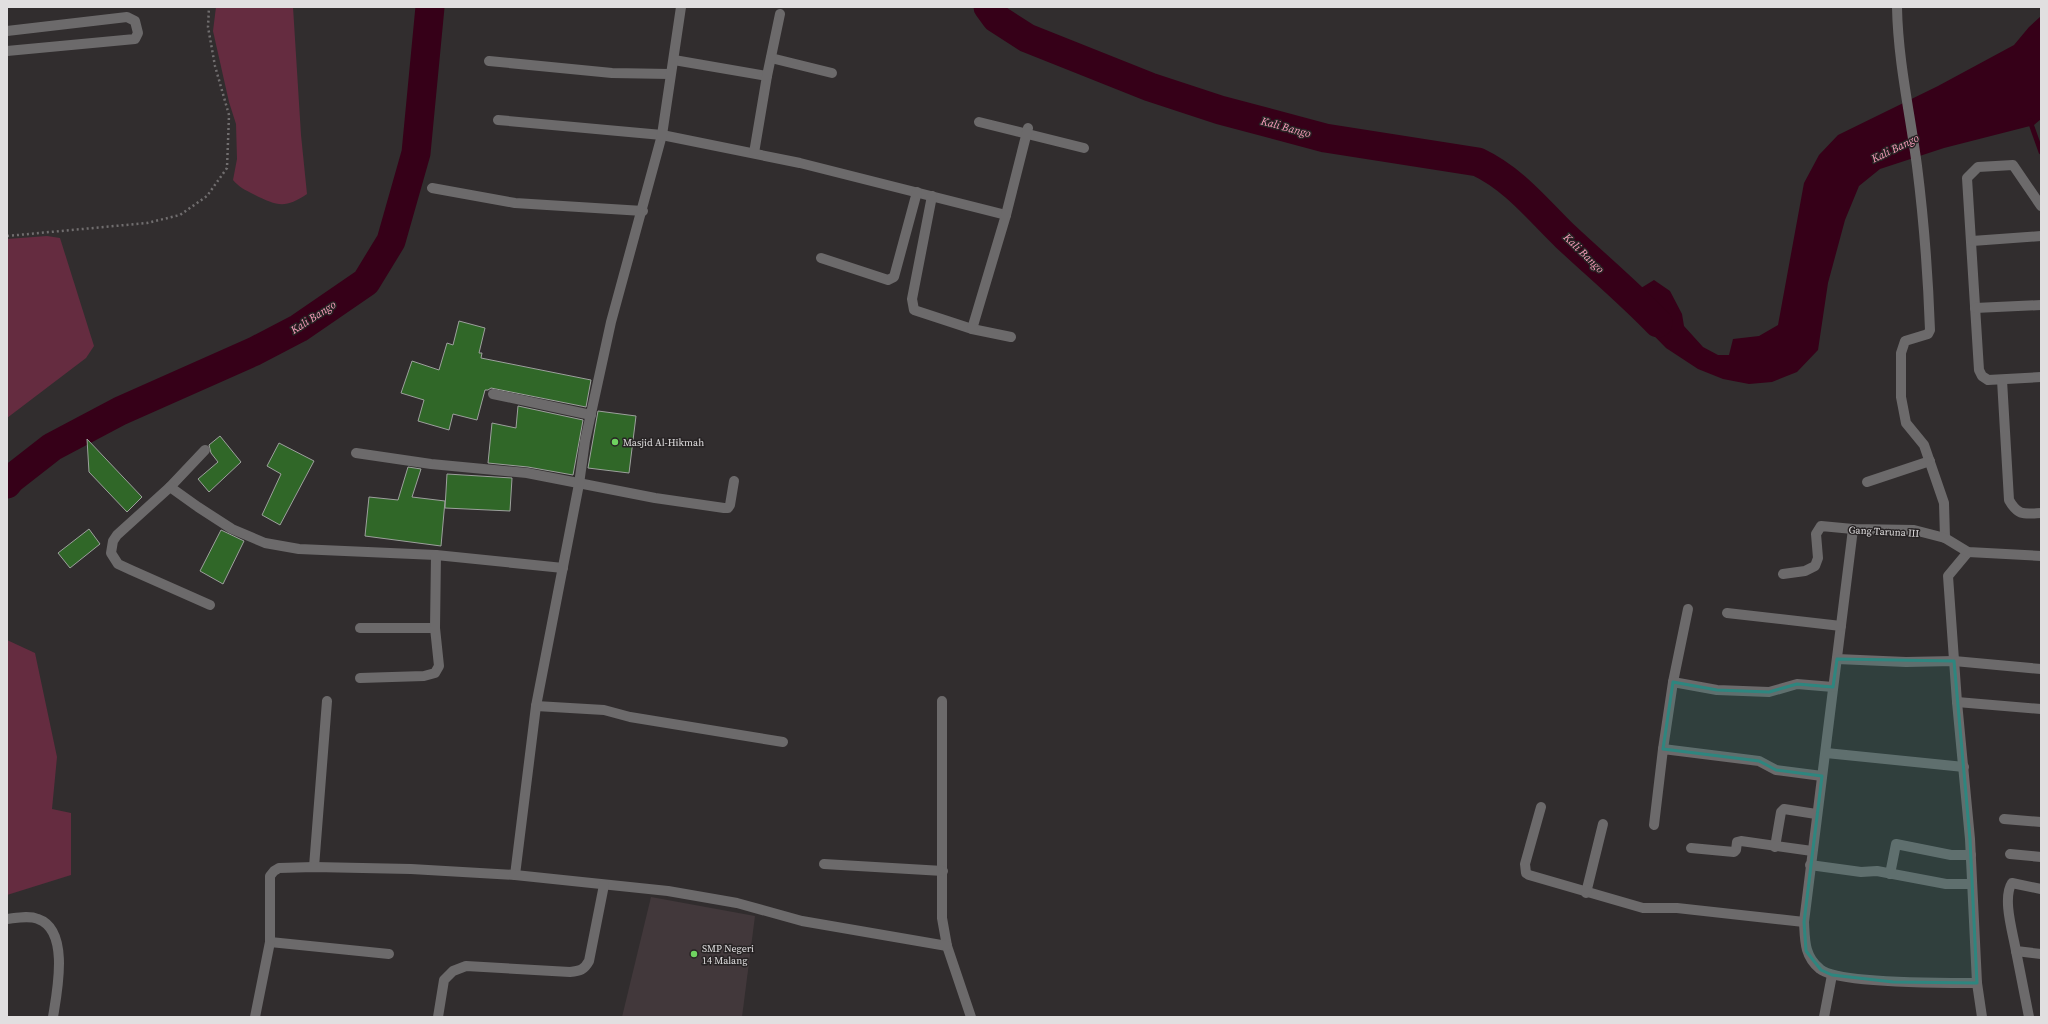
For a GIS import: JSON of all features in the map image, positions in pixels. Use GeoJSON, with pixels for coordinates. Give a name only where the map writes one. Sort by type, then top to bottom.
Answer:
{"type":"FeatureCollection","features":[{"type":"Feature","properties":{"kind":"street"},"geometry":{"type":"LineString","coordinates":[[515,875],[536,706],[591,415],[611,322],[643,211],[662,136],[681,7]]}},
{"type":"Feature","properties":{"kind":"street"},"geometry":{"type":"LineString","coordinates":[[1897,7],[1898,42],[1917,167],[1927,259],[1930,330],[1928,334],[1905,341],[1901,353],[1901,396],[1906,423],[1924,444],[1944,502],[1945,538]]}},
{"type":"Feature","properties":{"kind":"street"},"geometry":{"type":"LineString","coordinates":[[754,153],[767,76],[780,14]]}},
{"type":"Feature","properties":{"kind":"street"},"geometry":{"type":"LineString","coordinates":[[7,31],[127,17],[135,21],[138,33],[135,39],[7,51]]}},
{"type":"Feature","properties":{"kind":"street"},"geometry":{"type":"LineString","coordinates":[[771,58],[832,73]]}},
{"type":"Feature","properties":{"kind":"street"},"geometry":{"type":"LineString","coordinates":[[674,60],[767,76]]}},
{"type":"Feature","properties":{"kind":"street"},"geometry":{"type":"LineString","coordinates":[[489,61],[612,73],[670,74]]}},
{"type":"Feature","properties":{"kind":"street"},"geometry":{"type":"LineString","coordinates":[[498,120],[662,136],[754,153],[1006,215]]}},
{"type":"Feature","properties":{"kind":"street"},"geometry":{"type":"LineString","coordinates":[[978,122],[1027,131],[1084,148]]}},
{"type":"Feature","properties":{"kind":"street"},"geometry":{"type":"LineString","coordinates":[[972,330],[1006,215],[1027,131]]}},
{"type":"Feature","properties":{"kind":"street"},"geometry":{"type":"LineString","coordinates":[[2041,206],[2013,165],[1978,167],[1967,178],[1979,370],[1982,376],[1988,380],[2041,377]]}},
{"type":"Feature","properties":{"kind":"street"},"geometry":{"type":"LineString","coordinates":[[432,188],[515,203],[643,211]]}},
{"type":"Feature","properties":{"kind":"street"},"geometry":{"type":"LineString","coordinates":[[820,258],[888,280],[892,279],[894,277],[917,192]]}},
{"type":"Feature","properties":{"kind":"street"},"geometry":{"type":"LineString","coordinates":[[932,196],[912,299],[912,307],[917,312],[972,330],[1011,337]]}},
{"type":"Feature","properties":{"kind":"street"},"geometry":{"type":"LineString","coordinates":[[1972,241],[2041,236]]}},
{"type":"Feature","properties":{"kind":"street"},"geometry":{"type":"LineString","coordinates":[[1975,308],[2041,305]]}},
{"type":"Feature","properties":{"kind":"street"},"geometry":{"type":"LineString","coordinates":[[2002,380],[2009,500],[2014,510],[2022,514],[2041,513]]}},
{"type":"Feature","properties":{"kind":"street"},"geometry":{"type":"LineString","coordinates":[[493,394],[591,415]]}},
{"type":"Feature","properties":{"kind":"street"},"geometry":{"type":"LineString","coordinates":[[205,450],[170,487],[117,535],[113,541],[111,553],[118,564],[210,605]]}},
{"type":"Feature","properties":{"kind":"street"},"geometry":{"type":"LineString","coordinates":[[356,453],[431,464],[527,474],[724,508],[728,508],[730,505],[734,481]]}},
{"type":"Feature","properties":{"kind":"street"},"geometry":{"type":"LineString","coordinates":[[1867,482],[1930,461]]}},
{"type":"Feature","properties":{"kind":"street"},"geometry":{"type":"LineString","coordinates":[[170,487],[198,507],[232,528],[265,543],[299,549],[436,555],[563,568]]}},
{"type":"Feature","properties":{"kind":"street","name":"Gang Taruna III"},"geometry":{"type":"LineString","coordinates":[[1783,574],[1805,571],[1815,566],[1818,558],[1816,534],[1821,526],[1853,529],[1914,530],[1945,538],[1968,552],[2041,556]]}},
{"type":"Feature","properties":{"kind":"street"},"geometry":{"type":"LineString","coordinates":[[1853,529],[1826,753],[1810,864],[1804,922],[1806,951],[1821,970],[1832,975],[1893,982],[1932,984],[1978,983]]}},
{"type":"Feature","properties":{"kind":"street"},"geometry":{"type":"LineString","coordinates":[[1968,552],[1948,576],[1957,702],[1971,855],[1978,983],[1982,1017]]}},
{"type":"Feature","properties":{"kind":"street"},"geometry":{"type":"LineString","coordinates":[[360,678],[424,676],[435,672],[439,666],[435,628],[436,555]]}},
{"type":"Feature","properties":{"kind":"street"},"geometry":{"type":"LineString","coordinates":[[1654,825],[1673,682],[1688,609]]}},
{"type":"Feature","properties":{"kind":"street"},"geometry":{"type":"LineString","coordinates":[[1727,613],[1842,626]]}},
{"type":"Feature","properties":{"kind":"street"},"geometry":{"type":"LineString","coordinates":[[360,628],[435,628]]}},
{"type":"Feature","properties":{"kind":"street"},"geometry":{"type":"LineString","coordinates":[[1837,659],[1899,662],[1954,661],[2041,669]]}},
{"type":"Feature","properties":{"kind":"street"},"geometry":{"type":"LineString","coordinates":[[1673,682],[1717,690],[1769,692],[1797,684],[1833,687]]}},
{"type":"Feature","properties":{"kind":"street"},"geometry":{"type":"LineString","coordinates":[[314,867],[327,701]]}},
{"type":"Feature","properties":{"kind":"street"},"geometry":{"type":"LineString","coordinates":[[942,701],[942,918],[947,946],[971,1017]]}},
{"type":"Feature","properties":{"kind":"street"},"geometry":{"type":"LineString","coordinates":[[1957,702],[2041,708]]}},
{"type":"Feature","properties":{"kind":"street"},"geometry":{"type":"LineString","coordinates":[[536,706],[604,710],[630,717],[783,742]]}},
{"type":"Feature","properties":{"kind":"street"},"geometry":{"type":"LineString","coordinates":[[1663,749],[1759,761],[1776,770],[1822,776]]}},
{"type":"Feature","properties":{"kind":"street"},"geometry":{"type":"LineString","coordinates":[[1826,753],[1964,767]]}},
{"type":"Feature","properties":{"kind":"street"},"geometry":{"type":"LineString","coordinates":[[1541,807],[1525,864],[1526,873],[1529,875],[1586,893],[1643,908],[1676,908],[1804,922]]}},
{"type":"Feature","properties":{"kind":"street"},"geometry":{"type":"LineString","coordinates":[[1775,847],[1780,812],[1784,809],[1816,814]]}},
{"type":"Feature","properties":{"kind":"street"},"geometry":{"type":"LineString","coordinates":[[2004,819],[2041,822]]}},
{"type":"Feature","properties":{"kind":"street"},"geometry":{"type":"LineString","coordinates":[[1586,893],[1603,824]]}},
{"type":"Feature","properties":{"kind":"street"},"geometry":{"type":"LineString","coordinates":[[1691,848],[1734,852],[1736,850],[1737,842],[1741,842],[1812,851]]}},
{"type":"Feature","properties":{"kind":"street"},"geometry":{"type":"LineString","coordinates":[[1890,874],[1896,844],[1951,854],[1971,855]]}},
{"type":"Feature","properties":{"kind":"street"},"geometry":{"type":"LineString","coordinates":[[2010,854],[2041,857]]}},
{"type":"Feature","properties":{"kind":"street"},"geometry":{"type":"LineString","coordinates":[[824,864],[943,871]]}},
{"type":"Feature","properties":{"kind":"street"},"geometry":{"type":"LineString","coordinates":[[1810,864],[1861,872],[1874,871],[1946,884],[1972,884]]}},
{"type":"Feature","properties":{"kind":"street"},"geometry":{"type":"LineString","coordinates":[[255,1017],[270,942],[270,876],[279,868],[314,867],[411,869],[515,875],[668,891],[729,902],[802,921],[947,946]]}},
{"type":"Feature","properties":{"kind":"street"},"geometry":{"type":"LineString","coordinates":[[2029,1017],[2016,951],[2008,899],[2008,889],[2012,883],[2041,889]]}},
{"type":"Feature","properties":{"kind":"street"},"geometry":{"type":"LineString","coordinates":[[438,1017],[444,980],[460,967],[466,966],[570,972],[580,971],[586,968],[589,961],[604,885]]}},
{"type":"Feature","properties":{"kind":"street"},"geometry":{"type":"LineString","coordinates":[[7,919],[18,917],[38,919],[47,925],[56,937],[60,954],[54,1017]]}},
{"type":"Feature","properties":{"kind":"street"},"geometry":{"type":"LineString","coordinates":[[270,942],[389,954]]}},
{"type":"Feature","properties":{"kind":"street"},"geometry":{"type":"LineString","coordinates":[[2016,951],[2041,954]]}},
{"type":"Feature","properties":{"kind":"street"},"geometry":{"type":"LineString","coordinates":[[1824,1017],[1832,975]]}},
{"type":"Feature","properties":{"kind":"path"},"geometry":{"type":"LineString","coordinates":[[7,236],[147,223],[180,215],[207,196],[227,168],[229,115],[216,66],[208,27],[209,7]]}},
{"type":"Feature","properties":{"kind":"highlighted area"},"geometry":{"type":"Polygon","coordinates":[[[1837,659],[1954,661],[1970,839],[1977,983],[1893,982],[1832,975],[1821,970],[1806,951],[1804,922],[1822,776],[1776,770],[1759,761],[1663,749],[1673,682],[1717,690],[1769,692],[1797,684],[1833,687],[1837,659]]]}},
{"type":"Feature","properties":{"kind":"shaded area"},"geometry":{"type":"Polygon","coordinates":[[[216,7],[293,7],[301,135],[307,194],[293,202],[281,204],[268,201],[245,190],[233,180],[237,159],[236,124],[229,102],[213,31],[216,7]]]}},
{"type":"Feature","properties":{"kind":"shaded area"},"geometry":{"type":"Polygon","coordinates":[[[47,236],[60,238],[94,346],[86,358],[7,418],[7,239],[47,236]]]}},
{"type":"Feature","properties":{"kind":"shaded area"},"geometry":{"type":"Polygon","coordinates":[[[7,640],[35,653],[57,757],[52,809],[71,813],[71,875],[7,895],[7,640]]]}},
{"type":"Feature","properties":{"kind":"shaded area","name":"SMP Negeri 14 Malang"},"geometry":{"type":"Polygon","coordinates":[[[651,897],[755,916],[742,1017],[622,1017],[651,897]]]}},
{"type":"Feature","properties":{"kind":"water"},"geometry":{"type":"Polygon","coordinates":[[[2041,16],[2041,119],[2034,125],[1944,148],[1880,169],[1859,186],[1845,220],[1828,283],[1818,350],[1797,372],[1772,382],[1749,384],[1723,379],[1698,369],[1666,348],[1620,301],[1654,280],[1670,291],[1682,314],[1684,326],[1703,347],[1718,355],[1729,355],[1733,339],[1759,336],[1778,325],[1804,183],[1819,155],[1838,135],[1938,86],[2014,45],[2029,27],[2041,16]]]}},
{"type":"Feature","properties":{"kind":"building"},"geometry":{"type":"Polygon","coordinates":[[[459,321],[485,328],[479,353],[482,353],[481,358],[591,380],[586,407],[491,388],[485,390],[477,420],[453,414],[449,430],[418,421],[424,400],[401,393],[412,361],[439,370],[447,343],[453,345],[459,321]]]}},
{"type":"Feature","properties":{"kind":"building"},"geometry":{"type":"Polygon","coordinates":[[[518,406],[583,420],[573,475],[528,467],[488,463],[492,423],[516,428],[518,406]]]}},
{"type":"Feature","properties":{"kind":"building","name":"Masjid Al-Hikmah"},"geometry":{"type":"Polygon","coordinates":[[[598,411],[636,416],[629,473],[588,468],[598,411]]]}},
{"type":"Feature","properties":{"kind":"building"},"geometry":{"type":"Polygon","coordinates":[[[220,436],[241,462],[209,492],[198,479],[218,462],[211,453],[209,445],[220,436]]]}},
{"type":"Feature","properties":{"kind":"building"},"geometry":{"type":"Polygon","coordinates":[[[87,439],[142,497],[127,512],[89,472],[87,439]]]}},
{"type":"Feature","properties":{"kind":"building"},"geometry":{"type":"Polygon","coordinates":[[[279,443],[314,461],[280,525],[262,515],[281,474],[267,466],[279,443]]]}},
{"type":"Feature","properties":{"kind":"building"},"geometry":{"type":"Polygon","coordinates":[[[408,467],[421,469],[412,497],[445,501],[441,546],[365,536],[369,497],[398,500],[408,467]]]}},
{"type":"Feature","properties":{"kind":"building"},"geometry":{"type":"Polygon","coordinates":[[[447,474],[512,478],[510,511],[445,508],[447,474]]]}},
{"type":"Feature","properties":{"kind":"building"},"geometry":{"type":"Polygon","coordinates":[[[89,529],[100,544],[70,568],[58,553],[89,529]]]}},
{"type":"Feature","properties":{"kind":"building"},"geometry":{"type":"Polygon","coordinates":[[[221,530],[244,541],[223,584],[200,571],[221,530]]]}},
{"type":"Feature","properties":{"kind":"waterway","name":"Kali Bango"},"geometry":{"type":"LineString","coordinates":[[7,484],[11,479],[52,447],[120,411],[255,351],[299,328],[366,282],[391,241],[416,153],[430,7]]}},
{"type":"Feature","properties":{"kind":"waterway","name":"Kali Bango"},"geometry":{"type":"LineString","coordinates":[[988,7],[996,18],[1027,38],[1150,87],[1220,110],[1325,138],[1478,162],[1491,169],[1514,186],[1658,323]]}},
{"type":"Feature","properties":{"kind":"waterway"},"geometry":{"type":"LineString","coordinates":[[2030,121],[2041,152]]}},
{"type":"Feature","properties":{"kind":"place","name":"Masjid Al-Hikmah"},"geometry":{"type":"Point","coordinates":[615,442]}},
{"type":"Feature","properties":{"kind":"place","name":"SMP Negeri 14 Malang"},"geometry":{"type":"Point","coordinates":[694,954]}}]}
